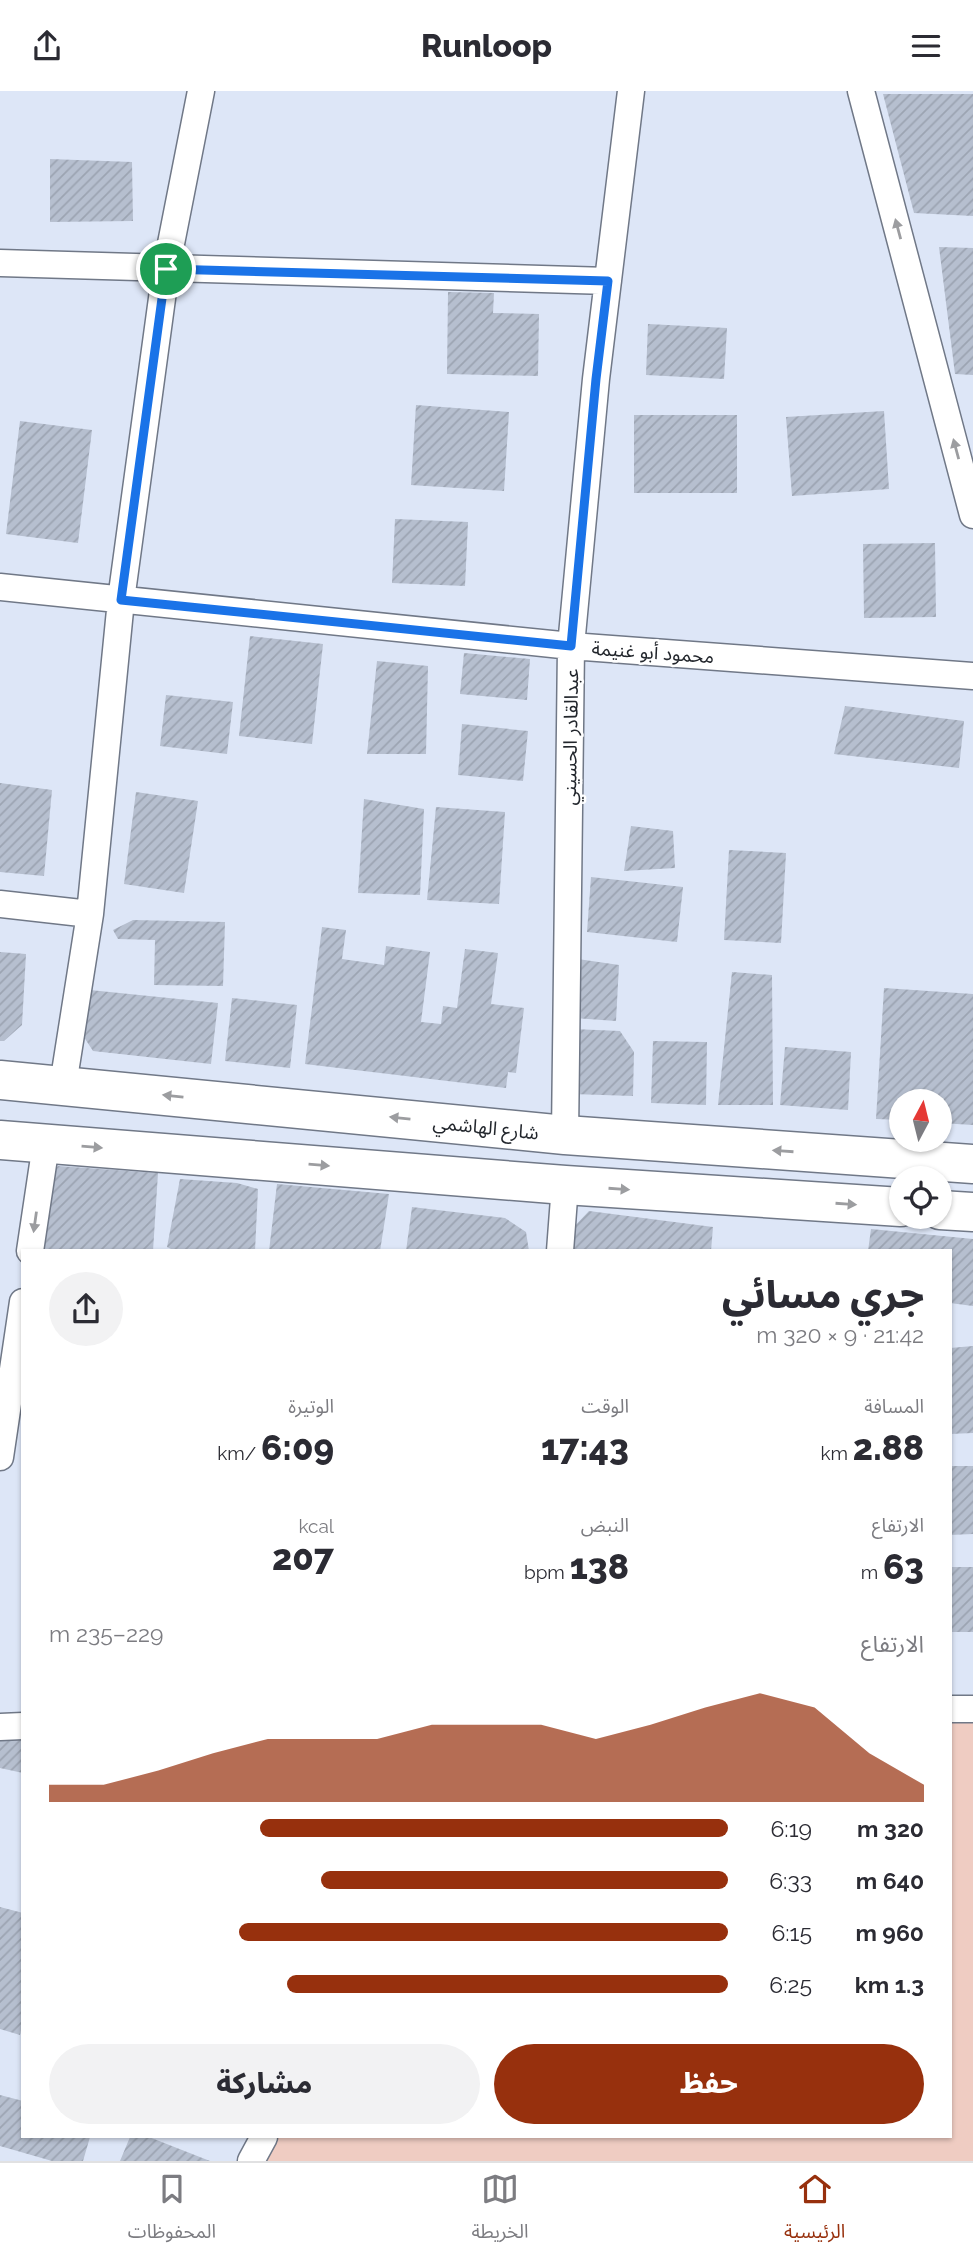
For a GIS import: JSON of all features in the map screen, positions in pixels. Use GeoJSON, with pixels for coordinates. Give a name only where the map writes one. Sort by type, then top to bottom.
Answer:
{"type":"FeatureCollection","features":[{"type":"Feature","properties":{"kind":"main road","name":"شارع الهاشمي"},"geometry":{"type":"LineString","coordinates":[[0,1080],[565,1135],[973,1164]]}},
{"type":"Feature","properties":{"kind":"main road"},"geometry":{"type":"LineString","coordinates":[[0,1140],[565,1185],[889,1206]]}},
{"type":"Feature","properties":{"kind":"main road"},"geometry":{"type":"LineString","coordinates":[[952,1211],[973,1212]]}},
{"type":"Feature","properties":{"kind":"street"},"geometry":{"type":"LineString","coordinates":[[63,1085],[90,914],[121,600],[166,269],[201,91]]}},
{"type":"Feature","properties":{"kind":"street","name":"عبدالقادر الحسيني"},"geometry":{"type":"LineString","coordinates":[[565,1135],[571,646],[596,379],[631,91]]}},
{"type":"Feature","properties":{"kind":"street"},"geometry":{"type":"LineString","coordinates":[[861,91],[973,515]]}},
{"type":"Feature","properties":{"kind":"street"},"geometry":{"type":"LineString","coordinates":[[0,263],[608,281]]}},
{"type":"Feature","properties":{"kind":"street","name":"محمود أبو غنيمة"},"geometry":{"type":"LineString","coordinates":[[0,587],[571,646],[973,676]]}},
{"type":"Feature","properties":{"kind":"street"},"geometry":{"type":"LineString","coordinates":[[0,904],[90,914]]}},
{"type":"Feature","properties":{"kind":"street"},"geometry":{"type":"LineString","coordinates":[[30,1249],[46,1144]]}},
{"type":"Feature","properties":{"kind":"street"},"geometry":{"type":"LineString","coordinates":[[560,1249],[565,1185]]}},
{"type":"Feature","properties":{"kind":"street"},"geometry":{"type":"LineString","coordinates":[[0,1457],[21,1315]]}},
{"type":"Feature","properties":{"kind":"street"},"geometry":{"type":"LineString","coordinates":[[952,1709],[973,1709]]}},
{"type":"Feature","properties":{"kind":"street"},"geometry":{"type":"LineString","coordinates":[[0,1727],[21,1726]]}},
{"type":"Feature","properties":{"kind":"street"},"geometry":{"type":"LineString","coordinates":[[251,2161],[263,2138]]}},
{"type":"Feature","properties":{"kind":"shaded area"},"geometry":{"type":"Polygon","coordinates":[[[973,1704],[973,2161],[252,2161],[265,2138],[952,2138],[952,1705],[973,1704]]]}},
{"type":"Feature","properties":{"kind":"building"},"geometry":{"type":"Polygon","coordinates":[[[883,94],[973,94],[973,216],[914,213],[883,94]]]}},
{"type":"Feature","properties":{"kind":"building"},"geometry":{"type":"Polygon","coordinates":[[[50,159],[132,162],[133,221],[50,222],[50,159]]]}},
{"type":"Feature","properties":{"kind":"building"},"geometry":{"type":"Polygon","coordinates":[[[939,247],[973,248],[973,375],[955,374],[939,247]]]}},
{"type":"Feature","properties":{"kind":"building"},"geometry":{"type":"Polygon","coordinates":[[[448,292],[494,293],[493,313],[539,314],[538,376],[447,374],[448,292]]]}},
{"type":"Feature","properties":{"kind":"building"},"geometry":{"type":"Polygon","coordinates":[[[648,324],[727,328],[724,379],[646,375],[648,324]]]}},
{"type":"Feature","properties":{"kind":"building"},"geometry":{"type":"Polygon","coordinates":[[[416,405],[509,412],[504,491],[411,485],[416,405]]]}},
{"type":"Feature","properties":{"kind":"building"},"geometry":{"type":"Polygon","coordinates":[[[884,411],[889,489],[792,496],[786,417],[884,411]]]}},
{"type":"Feature","properties":{"kind":"building"},"geometry":{"type":"Polygon","coordinates":[[[634,415],[737,415],[737,493],[634,493],[634,415]]]}},
{"type":"Feature","properties":{"kind":"building"},"geometry":{"type":"Polygon","coordinates":[[[20,421],[92,430],[78,543],[6,534],[20,421]]]}},
{"type":"Feature","properties":{"kind":"building"},"geometry":{"type":"Polygon","coordinates":[[[395,519],[468,522],[465,586],[392,583],[395,519]]]}},
{"type":"Feature","properties":{"kind":"building"},"geometry":{"type":"Polygon","coordinates":[[[935,543],[936,617],[864,618],[863,544],[935,543]]]}},
{"type":"Feature","properties":{"kind":"building"},"geometry":{"type":"Polygon","coordinates":[[[250,636],[323,644],[312,744],[239,736],[250,636]]]}},
{"type":"Feature","properties":{"kind":"building"},"geometry":{"type":"Polygon","coordinates":[[[464,653],[530,659],[527,700],[460,694],[464,653]]]}},
{"type":"Feature","properties":{"kind":"building"},"geometry":{"type":"Polygon","coordinates":[[[377,661],[428,666],[426,754],[367,754],[377,661]]]}},
{"type":"Feature","properties":{"kind":"building"},"geometry":{"type":"Polygon","coordinates":[[[166,695],[233,702],[227,754],[160,746],[166,695]]]}},
{"type":"Feature","properties":{"kind":"building"},"geometry":{"type":"Polygon","coordinates":[[[845,706],[964,721],[959,768],[834,754],[845,706]]]}},
{"type":"Feature","properties":{"kind":"building"},"geometry":{"type":"Polygon","coordinates":[[[462,724],[528,731],[523,781],[458,775],[462,724]]]}},
{"type":"Feature","properties":{"kind":"building"},"geometry":{"type":"Polygon","coordinates":[[[0,783],[52,790],[44,876],[0,872],[0,783]]]}},
{"type":"Feature","properties":{"kind":"building"},"geometry":{"type":"Polygon","coordinates":[[[136,792],[198,801],[184,893],[124,884],[136,792]]]}},
{"type":"Feature","properties":{"kind":"building"},"geometry":{"type":"Polygon","coordinates":[[[364,799],[424,809],[420,895],[358,893],[364,799]]]}},
{"type":"Feature","properties":{"kind":"building"},"geometry":{"type":"Polygon","coordinates":[[[436,807],[505,812],[499,904],[427,900],[436,807]]]}},
{"type":"Feature","properties":{"kind":"building"},"geometry":{"type":"Polygon","coordinates":[[[631,826],[673,831],[675,868],[624,871],[631,826]]]}},
{"type":"Feature","properties":{"kind":"building"},"geometry":{"type":"Polygon","coordinates":[[[729,850],[786,853],[781,943],[724,940],[729,850]]]}},
{"type":"Feature","properties":{"kind":"building"},"geometry":{"type":"Polygon","coordinates":[[[591,877],[683,887],[677,942],[587,932],[591,877]]]}},
{"type":"Feature","properties":{"kind":"building"},"geometry":{"type":"Polygon","coordinates":[[[133,920],[225,922],[223,986],[154,985],[155,940],[118,939],[113,930],[133,920]]]}},
{"type":"Feature","properties":{"kind":"building"},"geometry":{"type":"Polygon","coordinates":[[[322,927],[346,930],[342,959],[384,965],[386,946],[430,952],[421,1022],[441,1024],[443,1006],[457,1008],[465,949],[498,953],[491,1004],[524,1008],[516,1073],[508,1072],[506,1088],[305,1064],[322,927]]]}},
{"type":"Feature","properties":{"kind":"building"},"geometry":{"type":"Polygon","coordinates":[[[0,952],[26,954],[22,1025],[4,1041],[0,1041],[0,952]]]}},
{"type":"Feature","properties":{"kind":"building"},"geometry":{"type":"Polygon","coordinates":[[[571,958],[619,965],[616,1021],[574,1018],[571,958]]]}},
{"type":"Feature","properties":{"kind":"building"},"geometry":{"type":"Polygon","coordinates":[[[732,972],[772,975],[773,1105],[718,1105],[732,972]]]}},
{"type":"Feature","properties":{"kind":"building"},"geometry":{"type":"Polygon","coordinates":[[[884,988],[973,994],[973,1125],[952,1124],[952,1089],[889,1089],[889,1120],[876,1119],[884,988]]]}},
{"type":"Feature","properties":{"kind":"building"},"geometry":{"type":"Polygon","coordinates":[[[80,989],[218,1003],[211,1064],[93,1051],[76,1025],[80,989]]]}},
{"type":"Feature","properties":{"kind":"building"},"geometry":{"type":"Polygon","coordinates":[[[232,998],[297,1005],[290,1068],[225,1061],[232,998]]]}},
{"type":"Feature","properties":{"kind":"building"},"geometry":{"type":"Polygon","coordinates":[[[573,1029],[620,1031],[634,1052],[633,1096],[572,1094],[573,1029]]]}},
{"type":"Feature","properties":{"kind":"building"},"geometry":{"type":"Polygon","coordinates":[[[653,1041],[707,1042],[706,1105],[651,1103],[653,1041]]]}},
{"type":"Feature","properties":{"kind":"building"},"geometry":{"type":"Polygon","coordinates":[[[785,1047],[851,1052],[848,1110],[780,1105],[785,1047]]]}},
{"type":"Feature","properties":{"kind":"building"},"geometry":{"type":"Polygon","coordinates":[[[58,1166],[158,1173],[153,1249],[43,1249],[50,1173],[58,1166]]]}},
{"type":"Feature","properties":{"kind":"building"},"geometry":{"type":"Polygon","coordinates":[[[180,1179],[237,1183],[258,1189],[255,1249],[167,1247],[180,1179]]]}},
{"type":"Feature","properties":{"kind":"building"},"geometry":{"type":"Polygon","coordinates":[[[277,1184],[389,1194],[380,1249],[269,1249],[277,1184]]]}},
{"type":"Feature","properties":{"kind":"building"},"geometry":{"type":"Polygon","coordinates":[[[412,1207],[505,1218],[526,1232],[529,1249],[406,1249],[412,1207]]]}},
{"type":"Feature","properties":{"kind":"building"},"geometry":{"type":"Polygon","coordinates":[[[589,1211],[713,1227],[711,1249],[574,1249],[570,1231],[589,1211]]]}},
{"type":"Feature","properties":{"kind":"building"},"geometry":{"type":"Polygon","coordinates":[[[871,1229],[973,1239],[973,1306],[952,1303],[952,1249],[868,1249],[871,1229]]]}},
{"type":"Feature","properties":{"kind":"building"},"geometry":{"type":"Polygon","coordinates":[[[973,1346],[973,1433],[952,1434],[952,1348],[973,1346]]]}},
{"type":"Feature","properties":{"kind":"building"},"geometry":{"type":"Polygon","coordinates":[[[952,1466],[973,1466],[973,1534],[952,1535],[952,1466]]]}},
{"type":"Feature","properties":{"kind":"building"},"geometry":{"type":"Polygon","coordinates":[[[952,1567],[973,1567],[973,1632],[952,1632],[952,1567]]]}},
{"type":"Feature","properties":{"kind":"building"},"geometry":{"type":"Polygon","coordinates":[[[0,1739],[21,1739],[21,1773],[0,1768],[0,1739]]]}},
{"type":"Feature","properties":{"kind":"building"},"geometry":{"type":"Polygon","coordinates":[[[0,1907],[21,1912],[21,2031],[20,2035],[0,2029],[0,1907]]]}},
{"type":"Feature","properties":{"kind":"building"},"geometry":{"type":"Polygon","coordinates":[[[0,2095],[21,2100],[21,2138],[90,2138],[83,2161],[52,2161],[0,2146],[0,2095]]]}},
{"type":"Feature","properties":{"kind":"building"},"geometry":{"type":"Polygon","coordinates":[[[130,2138],[152,2138],[210,2161],[120,2161],[130,2138]]]}},
{"type":"Feature","properties":{"kind":"route"},"geometry":{"type":"LineString","coordinates":[[166,269],[608,281],[571,646],[121,600],[166,269]]}}]}
